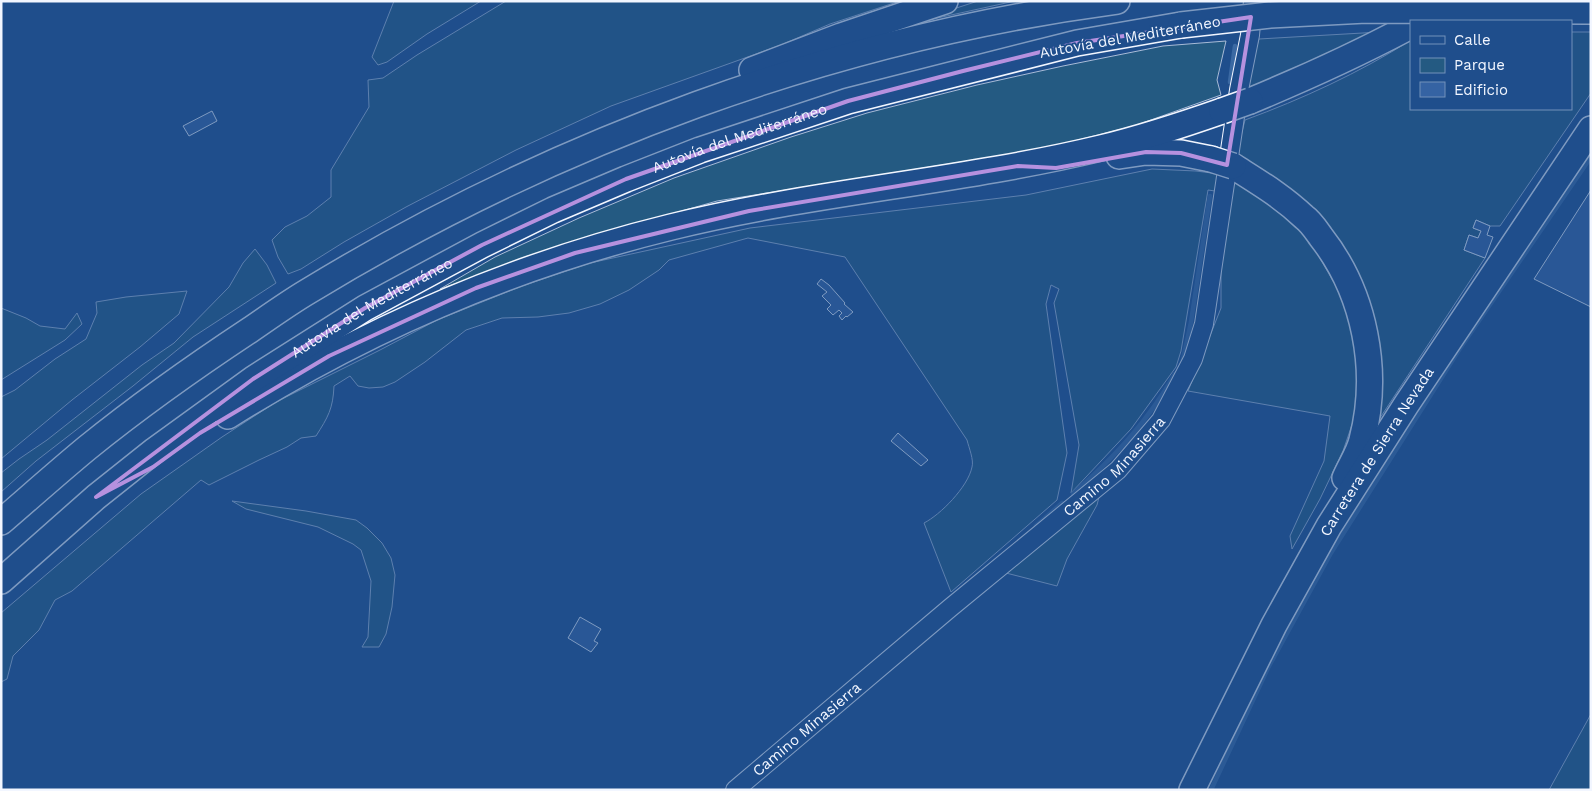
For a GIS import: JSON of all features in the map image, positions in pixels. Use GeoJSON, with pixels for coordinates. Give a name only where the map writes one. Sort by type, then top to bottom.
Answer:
{"type":"FeatureCollection","features":[{"type":"Feature","properties":{"kind":"highway"},"geometry":{"type":"LineString","coordinates":[[606,140],[665,103],[841,36],[945,1]]}},
{"type":"Feature","properties":{"kind":"highway"},"geometry":{"type":"LineString","coordinates":[[1,522],[88,448],[190,370],[306,292],[425,225],[519,178],[679,111],[766,81],[852,55],[1028,15],[1117,1]]}},
{"type":"Feature","properties":{"kind":"highway","name":"Autovía del Mediterráneo"},"geometry":{"type":"LineString","coordinates":[[1,581],[96,497],[155,450],[253,379],[365,308],[482,245],[562,206],[700,150],[848,100],[1077,43],[1180,25],[1270,15],[1366,10],[1591,11]]}},
{"type":"Feature","properties":{"kind":"highway"},"geometry":{"type":"LineString","coordinates":[[96,497],[153,467],[216,424],[329,356],[394,324],[485,285],[575,253],[672,227],[810,200],[1018,166],[1101,148],[1166,131],[1250,101],[1309,77],[1404,29]]}},
{"type":"Feature","properties":{"kind":"highway","name":"Carretera de Sierra Nevada"},"geometry":{"type":"LineString","coordinates":[[1192,790],[1274,625],[1329,526],[1406,404],[1591,129]]}},
{"type":"Feature","properties":{"kind":"highway"},"geometry":{"type":"LineString","coordinates":[[1018,166],[1056,168],[1146,152],[1181,153],[1222,162],[1272,190],[1306,218],[1332,251],[1348,283],[1362,320],[1368,360],[1367,407],[1362,441],[1345,478],[1329,526]]}},
{"type":"Feature","properties":{"kind":"street","name":"Camino Minasierra"},"geometry":{"type":"LineString","coordinates":[[736,790],[935,621],[1118,470],[1161,420],[1193,359],[1204,324],[1239,90],[1250,35],[1253,1]]}},
{"type":"Feature","properties":{"kind":"highlighted area"},"geometry":{"type":"Polygon","coordinates":[[[1251,17],[1227,165],[1181,153],[1146,152],[1056,168],[1018,166],[749,211],[575,253],[476,288],[329,356],[200,433],[153,467],[96,497],[253,379],[365,308],[482,245],[626,179],[848,101],[963,71],[1077,43],[1251,17]]]}},
{"type":"Feature","properties":{"kind":"green space"},"geometry":{"type":"Polygon","coordinates":[[[394,1],[481,1],[427,34],[387,62],[378,65],[372,57],[394,1]]]}},
{"type":"Feature","properties":{"kind":"green space"},"geometry":{"type":"Polygon","coordinates":[[[506,1],[900,1],[830,24],[781,45],[611,106],[516,150],[406,207],[301,269],[288,274],[278,257],[272,240],[285,227],[307,216],[331,197],[331,170],[369,107],[368,80],[383,78],[506,1]]]}},
{"type":"Feature","properties":{"kind":"green space"},"geometry":{"type":"Polygon","coordinates":[[[978,1],[1015,1],[901,26],[978,1]]]}},
{"type":"Feature","properties":{"kind":"green space"},"geometry":{"type":"Polygon","coordinates":[[[1380,32],[1242,96],[1259,39],[1380,32]]]}},
{"type":"Feature","properties":{"kind":"green space"},"geometry":{"type":"Polygon","coordinates":[[[1572,32],[1591,32],[1591,93],[1500,226],[1490,226],[1476,220],[1473,228],[1481,231],[1478,238],[1469,235],[1464,250],[1485,258],[1376,424],[1380,388],[1300,198],[1270,174],[1236,156],[1245,120],[1330,84],[1410,41],[1410,110],[1572,110],[1572,32]]]}},
{"type":"Feature","properties":{"kind":"green space"},"geometry":{"type":"Polygon","coordinates":[[[1226,41],[1217,80],[1221,95],[1134,126],[1062,144],[1011,154],[717,201],[583,239],[440,289],[495,257],[579,218],[674,178],[791,137],[867,113],[977,85],[1063,66],[1163,46],[1226,41]]]}},
{"type":"Feature","properties":{"kind":"green space"},"geometry":{"type":"Polygon","coordinates":[[[1152,169],[1219,174],[1215,191],[1208,190],[1181,351],[1176,367],[1131,429],[1071,493],[1079,445],[1054,303],[1059,289],[1051,285],[1046,304],[1067,453],[1057,500],[951,592],[924,523],[938,514],[965,483],[972,467],[967,440],[845,257],[748,238],[669,260],[659,270],[629,290],[600,304],[569,313],[538,317],[502,318],[466,330],[425,362],[395,382],[383,387],[369,388],[358,386],[350,376],[334,386],[329,412],[316,436],[301,438],[287,447],[209,485],[201,480],[72,591],[55,600],[39,630],[13,656],[7,679],[1,682],[1,613],[141,494],[276,402],[437,320],[522,286],[590,263],[750,228],[1026,195],[1152,169]]]}},
{"type":"Feature","properties":{"kind":"green space"},"geometry":{"type":"Polygon","coordinates":[[[1231,178],[1291,218],[1314,248],[1336,286],[1352,325],[1358,360],[1355,416],[1343,451],[1320,499],[1292,549],[1290,536],[1324,461],[1330,416],[1188,391],[1221,308],[1221,263],[1231,178]]]}},
{"type":"Feature","properties":{"kind":"green space"},"geometry":{"type":"Polygon","coordinates":[[[255,249],[267,265],[276,283],[193,337],[36,461],[1,492],[1,473],[47,440],[142,365],[174,343],[229,287],[243,263],[255,249]]]}},
{"type":"Feature","properties":{"kind":"green space"},"geometry":{"type":"Polygon","coordinates":[[[187,291],[179,314],[1,459],[1,397],[15,390],[55,359],[86,339],[97,313],[96,302],[187,291]]]}},
{"type":"Feature","properties":{"kind":"green space"},"geometry":{"type":"Polygon","coordinates":[[[1,308],[40,326],[65,329],[77,313],[82,324],[65,340],[1,380],[1,308]]]}},
{"type":"Feature","properties":{"kind":"green space"},"geometry":{"type":"Polygon","coordinates":[[[1099,497],[1097,505],[1067,559],[1057,586],[1006,573],[1099,497]]]}},
{"type":"Feature","properties":{"kind":"green space"},"geometry":{"type":"Polygon","coordinates":[[[232,501],[356,520],[367,528],[382,543],[391,558],[395,575],[392,607],[386,634],[379,647],[362,647],[368,637],[371,581],[361,550],[353,544],[318,527],[246,509],[232,501]]]}},
{"type":"Feature","properties":{"kind":"green space"},"geometry":{"type":"Polygon","coordinates":[[[1591,714],[1591,790],[1549,790],[1591,714]]]}},
{"type":"Feature","properties":{"kind":"building"},"geometry":{"type":"Polygon","coordinates":[[[212,111],[217,121],[189,136],[183,126],[212,111]]]}},
{"type":"Feature","properties":{"kind":"building"},"geometry":{"type":"Polygon","coordinates":[[[1591,190],[1591,307],[1534,279],[1591,190]]]}},
{"type":"Feature","properties":{"kind":"building"},"geometry":{"type":"Polygon","coordinates":[[[1476,220],[1490,226],[1487,235],[1493,237],[1485,258],[1464,250],[1469,235],[1478,238],[1481,231],[1473,228],[1476,220]]]}},
{"type":"Feature","properties":{"kind":"building"},"geometry":{"type":"Polygon","coordinates":[[[821,279],[829,285],[853,312],[842,320],[839,316],[842,313],[839,310],[833,315],[827,309],[831,305],[822,296],[827,292],[817,284],[821,279]]]}},
{"type":"Feature","properties":{"kind":"building"},"geometry":{"type":"Polygon","coordinates":[[[898,433],[928,460],[921,466],[891,441],[898,433]]]}},
{"type":"Feature","properties":{"kind":"building"},"geometry":{"type":"Polygon","coordinates":[[[580,617],[601,629],[594,641],[598,643],[591,652],[568,638],[580,617]]]}},
{"type":"Feature","properties":{"kind":"waterway"},"geometry":{"type":"LineString","coordinates":[[1230,82],[1235,46]]}},
{"type":"Feature","properties":{"kind":"waterway"},"geometry":{"type":"LineString","coordinates":[[1211,790],[1268,668],[1331,553],[1459,350],[1591,157]]}},
{"type":"Feature","properties":{"kind":"waterway"},"geometry":{"type":"LineString","coordinates":[[1182,364],[1191,322],[1210,196]]}},
{"type":"Feature","properties":{"kind":"waterway"},"geometry":{"type":"LineString","coordinates":[[1073,494],[1103,466],[1141,424],[1175,374]]}},
{"type":"Feature","properties":{"kind":"waterway"},"geometry":{"type":"LineString","coordinates":[[1036,526],[1062,503]]}}]}
